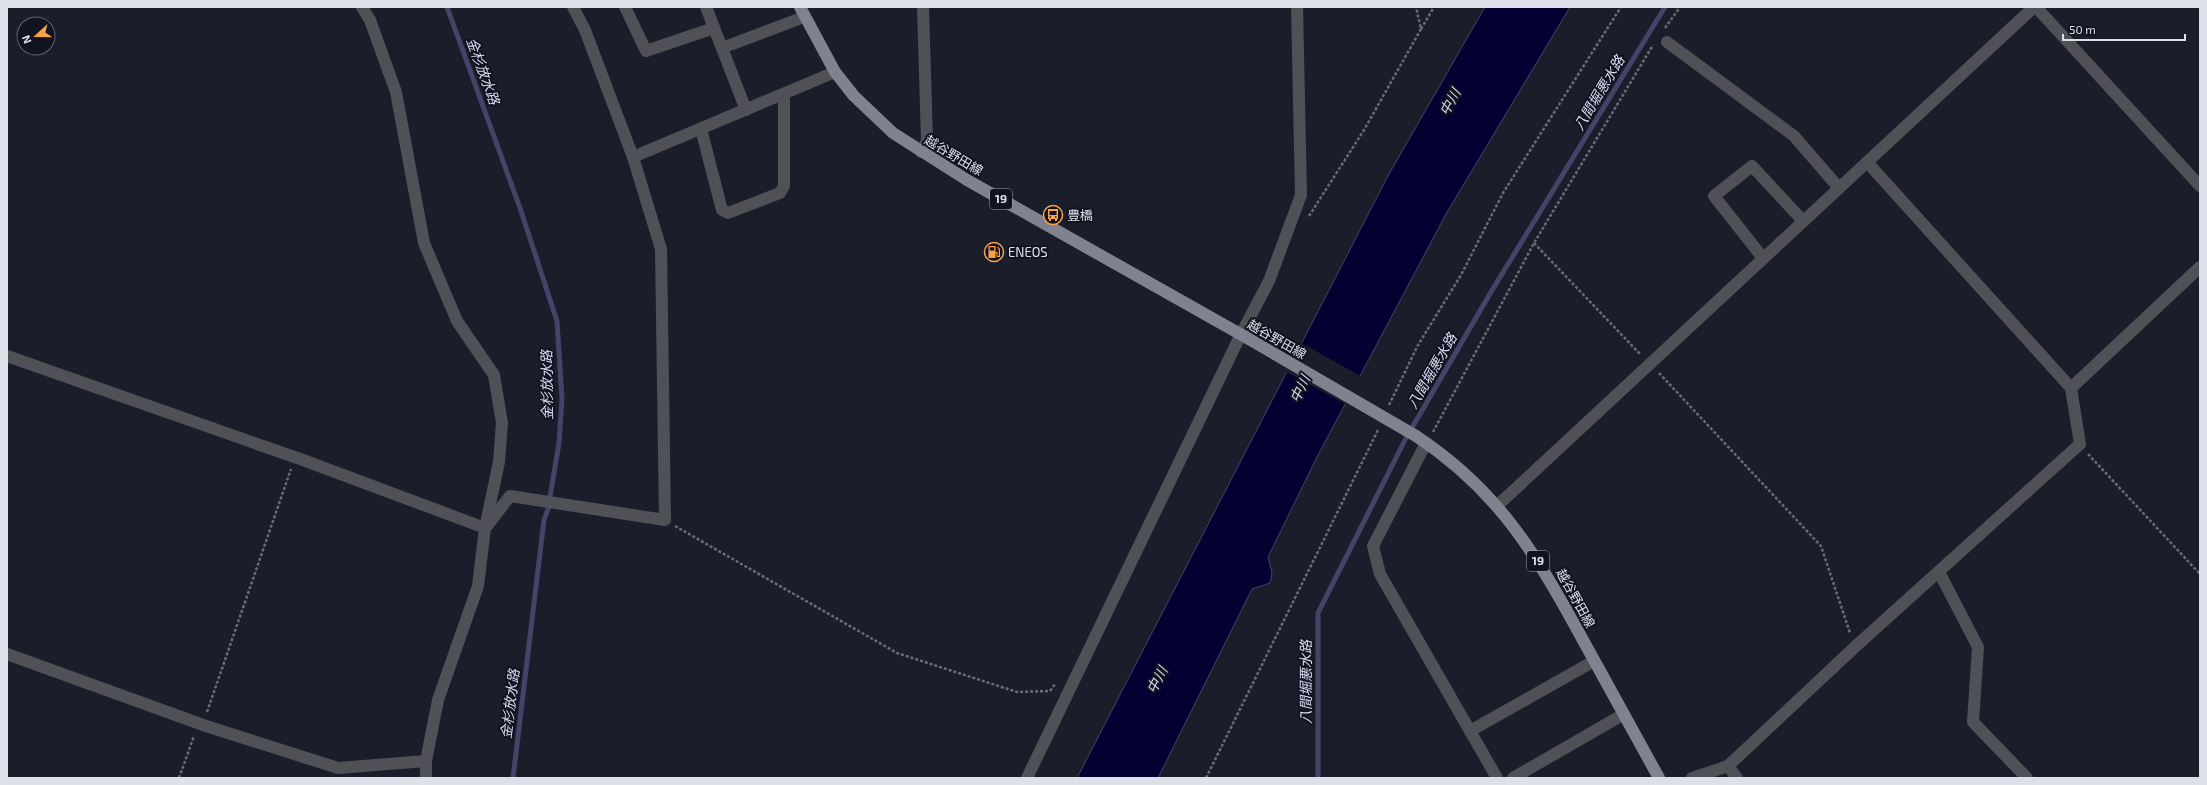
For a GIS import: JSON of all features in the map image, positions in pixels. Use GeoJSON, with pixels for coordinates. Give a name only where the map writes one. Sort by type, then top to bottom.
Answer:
{"type":"FeatureCollection","features":[{"type":"Feature","properties":{"kind":"main road","name":"越谷野田線"},"geometry":{"type":"LineString","coordinates":[[802,12],[835,72],[854,96],[875,118],[893,133],[921,152],[1245,336],[1416,436],[1475,482],[1498,506],[1536,556],[1659,778]]}},
{"type":"Feature","properties":{"kind":"street"},"geometry":{"type":"LineString","coordinates":[[362,7],[370,20],[396,92],[424,243],[457,321],[494,375],[502,423],[499,462],[485,528],[478,586],[438,700],[426,761],[426,778]]}},
{"type":"Feature","properties":{"kind":"street"},"geometry":{"type":"LineString","coordinates":[[485,528],[510,496],[665,520],[661,249],[633,157],[585,30],[572,7]]}},
{"type":"Feature","properties":{"kind":"street"},"geometry":{"type":"LineString","coordinates":[[625,7],[646,51],[714,28]]}},
{"type":"Feature","properties":{"kind":"street"},"geometry":{"type":"LineString","coordinates":[[706,7],[746,110]]}},
{"type":"Feature","properties":{"kind":"street"},"geometry":{"type":"LineString","coordinates":[[921,152],[927,141],[923,7]]}},
{"type":"Feature","properties":{"kind":"street"},"geometry":{"type":"LineString","coordinates":[[1027,778],[1245,336],[1269,281],[1301,195],[1297,7]]}},
{"type":"Feature","properties":{"kind":"street"},"geometry":{"type":"LineString","coordinates":[[1498,506],[1649,363],[2035,7],[2200,186]]}},
{"type":"Feature","properties":{"kind":"street"},"geometry":{"type":"LineString","coordinates":[[722,48],[802,12]]}},
{"type":"Feature","properties":{"kind":"street"},"geometry":{"type":"LineString","coordinates":[[1665,37],[1794,136],[1839,188]]}},
{"type":"Feature","properties":{"kind":"street"},"geometry":{"type":"LineString","coordinates":[[633,157],[835,72]]}},
{"type":"Feature","properties":{"kind":"street"},"geometry":{"type":"LineString","coordinates":[[701,129],[722,210],[728,213],[780,193],[784,186],[784,94]]}},
{"type":"Feature","properties":{"kind":"street"},"geometry":{"type":"LineString","coordinates":[[1692,778],[1728,766],[1856,646],[2080,444],[2071,388],[1867,162]]}},
{"type":"Feature","properties":{"kind":"street"},"geometry":{"type":"LineString","coordinates":[[1763,258],[1714,196],[1752,166],[1803,221]]}},
{"type":"Feature","properties":{"kind":"street"},"geometry":{"type":"LineString","coordinates":[[2071,388],[2200,267]]}},
{"type":"Feature","properties":{"kind":"street"},"geometry":{"type":"LineString","coordinates":[[7,356],[295,457],[485,528]]}},
{"type":"Feature","properties":{"kind":"street"},"geometry":{"type":"LineString","coordinates":[[1426,443],[1373,546],[1380,574],[1497,778]]}},
{"type":"Feature","properties":{"kind":"street"},"geometry":{"type":"LineString","coordinates":[[1939,572],[1978,647],[1973,722],[2027,778]]}},
{"type":"Feature","properties":{"kind":"street"},"geometry":{"type":"LineString","coordinates":[[7,654],[201,724],[338,768],[426,761]]}},
{"type":"Feature","properties":{"kind":"street"},"geometry":{"type":"LineString","coordinates":[[1470,731],[1594,661]]}},
{"type":"Feature","properties":{"kind":"street"},"geometry":{"type":"LineString","coordinates":[[1514,778],[1624,714]]}},
{"type":"Feature","properties":{"kind":"street"},"geometry":{"type":"LineString","coordinates":[[1728,766],[1737,778]]}},
{"type":"Feature","properties":{"kind":"path"},"geometry":{"type":"LineString","coordinates":[[1416,7],[1421,29]]}},
{"type":"Feature","properties":{"kind":"path"},"geometry":{"type":"LineString","coordinates":[[1309,217],[1364,130],[1434,7]]}},
{"type":"Feature","properties":{"kind":"path"},"geometry":{"type":"LineString","coordinates":[[1387,408],[1418,345],[1461,276],[1503,193],[1621,7]]}},
{"type":"Feature","properties":{"kind":"path"},"geometry":{"type":"LineString","coordinates":[[1665,37],[1680,7]]}},
{"type":"Feature","properties":{"kind":"path"},"geometry":{"type":"LineString","coordinates":[[1426,443],[1534,242],[1654,44]]}},
{"type":"Feature","properties":{"kind":"path"},"geometry":{"type":"LineString","coordinates":[[1534,242],[1821,546],[1856,646]]}},
{"type":"Feature","properties":{"kind":"path"},"geometry":{"type":"LineString","coordinates":[[1206,778],[1378,429]]}},
{"type":"Feature","properties":{"kind":"path"},"geometry":{"type":"LineString","coordinates":[[2080,444],[2200,574]]}},
{"type":"Feature","properties":{"kind":"path"},"geometry":{"type":"LineString","coordinates":[[179,778],[209,706],[295,457]]}},
{"type":"Feature","properties":{"kind":"path"},"geometry":{"type":"LineString","coordinates":[[665,520],[897,653],[1017,692],[1050,691],[1059,679]]}},
{"type":"Feature","properties":{"kind":"water","name":"中川"},"geometry":{"type":"Polygon","coordinates":[[[1485,7],[1570,7],[1446,214],[1317,457],[1268,557],[1272,573],[1270,583],[1252,589],[1158,778],[1077,778],[1389,174],[1485,7]]]}},
{"type":"Feature","properties":{"kind":"pier"},"geometry":{"type":"Polygon","coordinates":[[[1300,342],[1362,377],[1347,405],[1285,371],[1300,342]]]}},
{"type":"Feature","properties":{"kind":"waterway","name":"金杉放水路"},"geometry":{"type":"LineString","coordinates":[[447,7],[520,208],[557,321],[562,399],[559,443],[548,509],[544,520],[513,778]]}},
{"type":"Feature","properties":{"kind":"waterway","name":"八間堀悪水路"},"geometry":{"type":"LineString","coordinates":[[1318,778],[1318,613],[1406,438],[1491,292],[1665,7]]}},
{"type":"Feature","properties":{"kind":"place","name":"豊橋"},"geometry":{"type":"Point","coordinates":[1053,215]}},
{"type":"Feature","properties":{"kind":"place","name":"ENEOS"},"geometry":{"type":"Point","coordinates":[994,252]}}]}
